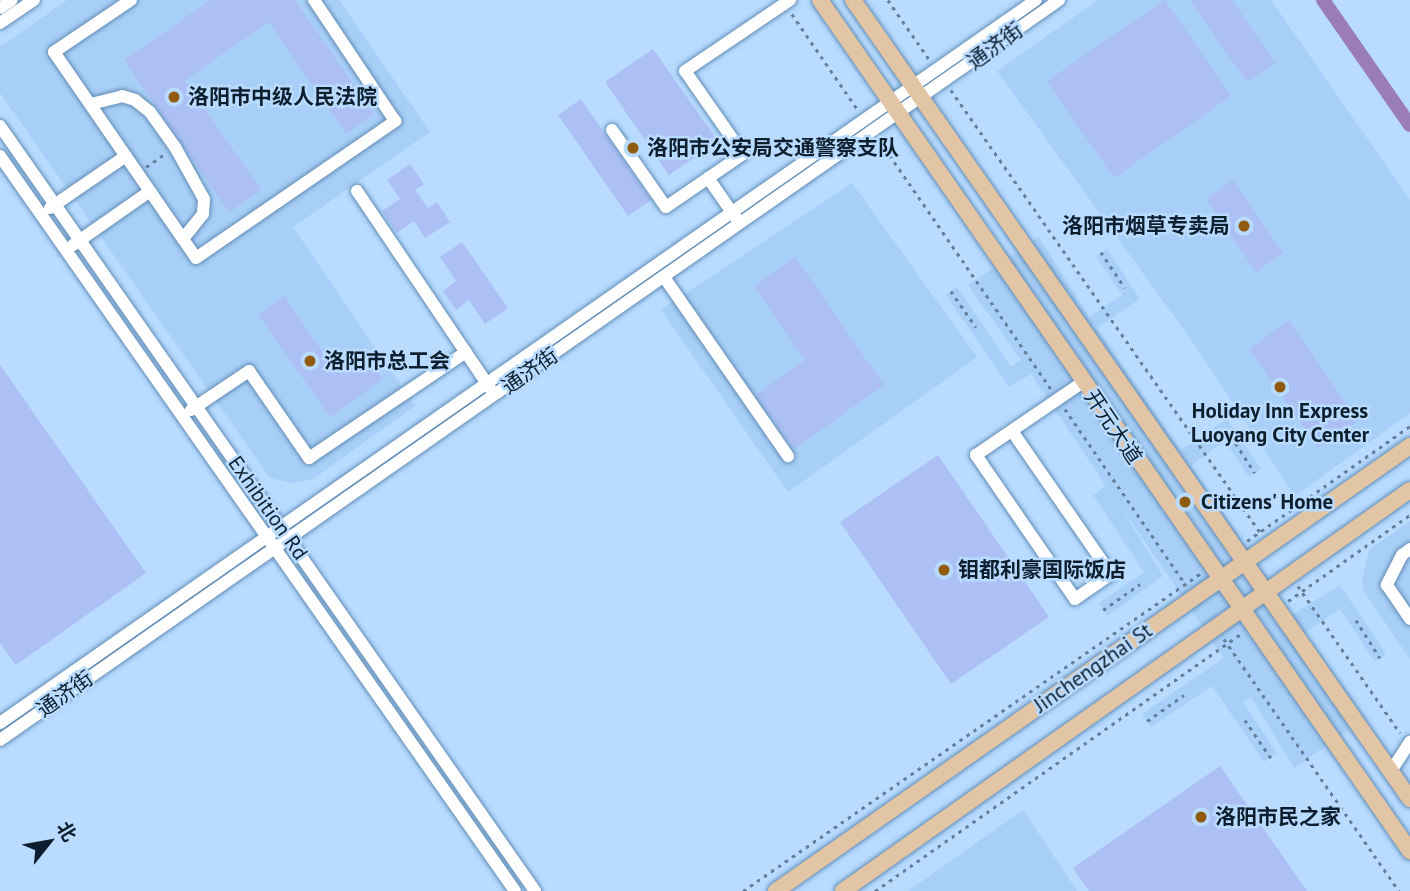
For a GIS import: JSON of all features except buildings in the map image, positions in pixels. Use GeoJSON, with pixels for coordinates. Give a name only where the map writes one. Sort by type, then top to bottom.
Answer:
{"type":"FeatureCollection","features":[{"type":"Feature","properties":{"kind":"main road","name":"开元大道"},"geometry":{"type":"LineString","coordinates":[[820,0],[1239,610],[1410,851]]}},
{"type":"Feature","properties":{"kind":"main road","name":"开元大道"},"geometry":{"type":"LineString","coordinates":[[853,0],[920,90],[1410,799]]}},
{"type":"Feature","properties":{"kind":"main road","name":"Jinchengzhai St"},"geometry":{"type":"LineString","coordinates":[[776,891],[1214,573],[1264,538],[1410,446]]}},
{"type":"Feature","properties":{"kind":"main road","name":"Jinchengzhai St"},"geometry":{"type":"LineString","coordinates":[[843,891],[1410,489]]}},
{"type":"Feature","properties":{"kind":"street"},"geometry":{"type":"LineString","coordinates":[[0,8],[12,0]]}},
{"type":"Feature","properties":{"kind":"street"},"geometry":{"type":"LineString","coordinates":[[0,23],[34,0]]}},
{"type":"Feature","properties":{"kind":"street"},"geometry":{"type":"LineString","coordinates":[[131,0],[54,52],[196,258],[395,121],[314,0]]}},
{"type":"Feature","properties":{"kind":"street","name":"通济街"},"geometry":{"type":"LineString","coordinates":[[0,740],[275,548],[491,390],[737,219],[873,131],[896,107],[920,90],[937,70],[1036,0]]}},
{"type":"Feature","properties":{"kind":"street","name":"通济街"},"geometry":{"type":"LineString","coordinates":[[920,90],[946,82],[1059,0]]}},
{"type":"Feature","properties":{"kind":"street"},"geometry":{"type":"LineString","coordinates":[[612,130],[666,207],[743,154],[685,71],[788,2]]}},
{"type":"Feature","properties":{"kind":"street"},"geometry":{"type":"LineString","coordinates":[[91,104],[122,96],[135,100],[150,112],[175,147],[204,199],[203,214],[183,239]]}},
{"type":"Feature","properties":{"kind":"street","name":"通济街"},"geometry":{"type":"LineString","coordinates":[[0,723],[282,525],[664,277],[865,120],[896,107]]}},
{"type":"Feature","properties":{"kind":"street","name":"Exhibition Rd"},"geometry":{"type":"LineString","coordinates":[[0,126],[196,407],[282,525],[535,891]]}},
{"type":"Feature","properties":{"kind":"street","name":"Exhibition Rd"},"geometry":{"type":"LineString","coordinates":[[0,156],[514,891]]}},
{"type":"Feature","properties":{"kind":"street"},"geometry":{"type":"LineString","coordinates":[[41,214],[126,156]]}},
{"type":"Feature","properties":{"kind":"street"},"geometry":{"type":"LineString","coordinates":[[708,178],[737,219]]}},
{"type":"Feature","properties":{"kind":"street"},"geometry":{"type":"LineString","coordinates":[[66,250],[150,191]]}},
{"type":"Feature","properties":{"kind":"street"},"geometry":{"type":"LineString","coordinates":[[357,191],[491,390]]}},
{"type":"Feature","properties":{"kind":"street"},"geometry":{"type":"LineString","coordinates":[[664,277],[788,456]]}},
{"type":"Feature","properties":{"kind":"street"},"geometry":{"type":"LineString","coordinates":[[182,416],[249,371],[309,458],[466,352]]}},
{"type":"Feature","properties":{"kind":"street"},"geometry":{"type":"LineString","coordinates":[[1013,431],[1111,574],[1075,599],[976,455],[1083,382]]}},
{"type":"Feature","properties":{"kind":"street"},"geometry":{"type":"LineString","coordinates":[[1410,549],[1402,555],[1387,585],[1410,619]]}},
{"type":"Feature","properties":{"kind":"street"},"geometry":{"type":"LineString","coordinates":[[1391,771],[1409,743]]}},
{"type":"Feature","properties":{"kind":"path"},"geometry":{"type":"LineString","coordinates":[[888,0],[937,70]]}},
{"type":"Feature","properties":{"kind":"path"},"geometry":{"type":"LineString","coordinates":[[788,2],[865,120]]}},
{"type":"Feature","properties":{"kind":"path"},"geometry":{"type":"LineString","coordinates":[[946,82],[1264,538]]}},
{"type":"Feature","properties":{"kind":"path"},"geometry":{"type":"LineString","coordinates":[[873,131],[1190,590]]}},
{"type":"Feature","properties":{"kind":"path"},"geometry":{"type":"LineString","coordinates":[[1101,252],[1125,288]]}},
{"type":"Feature","properties":{"kind":"path"},"geometry":{"type":"LineString","coordinates":[[951,291],[976,327]]}},
{"type":"Feature","properties":{"kind":"path"},"geometry":{"type":"LineString","coordinates":[[1240,555],[1410,426]]}},
{"type":"Feature","properties":{"kind":"path"},"geometry":{"type":"LineString","coordinates":[[1231,436],[1255,473]]}},
{"type":"Feature","properties":{"kind":"path"},"geometry":{"type":"LineString","coordinates":[[1277,608],[1410,515]]}},
{"type":"Feature","properties":{"kind":"path"},"geometry":{"type":"LineString","coordinates":[[743,891],[1214,573]]}},
{"type":"Feature","properties":{"kind":"path"},"geometry":{"type":"LineString","coordinates":[[1289,574],[1409,743]]}},
{"type":"Feature","properties":{"kind":"path"},"geometry":{"type":"LineString","coordinates":[[1103,610],[1140,584]]}},
{"type":"Feature","properties":{"kind":"path"},"geometry":{"type":"LineString","coordinates":[[1356,621],[1380,658]]}},
{"type":"Feature","properties":{"kind":"path"},"geometry":{"type":"LineString","coordinates":[[1215,627],[1399,891]]}},
{"type":"Feature","properties":{"kind":"path"},"geometry":{"type":"LineString","coordinates":[[876,891],[1252,627]]}},
{"type":"Feature","properties":{"kind":"path"},"geometry":{"type":"LineString","coordinates":[[1147,721],[1184,695]]}},
{"type":"Feature","properties":{"kind":"path"},"geometry":{"type":"LineString","coordinates":[[1245,720],[1271,758]]}},
{"type":"Feature","properties":{"kind":"shaded area"},"geometry":{"type":"Polygon","coordinates":[[[67,0],[339,0],[430,132],[293,227],[415,406],[313,479],[293,483],[270,478],[0,93],[0,47],[67,0]]]}},
{"type":"Feature","properties":{"kind":"shaded area"},"geometry":{"type":"Polygon","coordinates":[[[1098,0],[1271,0],[1410,200],[1410,413],[1295,496],[1194,344],[997,71],[1098,0]]]}},
{"type":"Feature","properties":{"kind":"shaded area"},"geometry":{"type":"Polygon","coordinates":[[[852,183],[977,357],[788,492],[661,310],[852,183]]]}},
{"type":"Feature","properties":{"kind":"shaded area"},"geometry":{"type":"Polygon","coordinates":[[[1039,237],[1089,317],[1122,295],[1096,256],[1107,249],[1140,299],[1097,328],[1180,450],[1227,419],[1261,469],[1249,477],[1225,441],[1191,465],[1292,615],[1340,585],[1386,654],[1375,662],[1340,609],[1304,633],[1366,718],[1294,768],[1251,697],[1243,702],[1277,753],[1264,762],[1212,686],[1151,727],[1142,714],[1224,658],[1115,498],[1163,576],[1107,616],[1099,603],[1144,572],[1093,495],[1106,486],[1031,374],[1009,387],[946,295],[957,287],[1011,367],[1021,360],[968,285],[1039,237]]]}},
{"type":"Feature","properties":{"kind":"shaded area"},"geometry":{"type":"Polygon","coordinates":[[[1410,521],[1410,659],[1363,590],[1362,580],[1369,550],[1410,521]]]}},
{"type":"Feature","properties":{"kind":"shaded area"},"geometry":{"type":"Polygon","coordinates":[[[1023,810],[1077,891],[908,891],[1023,810]]]}},
{"type":"Feature","properties":{"kind":"waterway"},"geometry":{"type":"LineString","coordinates":[[1323,0],[1410,125]]}},
{"type":"Feature","properties":{"kind":"place","name":"洛阳市中级人民法院"},"geometry":{"type":"Point","coordinates":[174,97]}},
{"type":"Feature","properties":{"kind":"place","name":"洛阳市公安局交通警察支队"},"geometry":{"type":"Point","coordinates":[633,148]}},
{"type":"Feature","properties":{"kind":"place","name":"洛阳市烟草专卖局"},"geometry":{"type":"Point","coordinates":[1244,226]}},
{"type":"Feature","properties":{"kind":"place","name":"洛阳市总工会"},"geometry":{"type":"Point","coordinates":[310,361]}},
{"type":"Feature","properties":{"kind":"place","name":"Holiday Inn Express Luoyang City Center"},"geometry":{"type":"Point","coordinates":[1280,387]}},
{"type":"Feature","properties":{"kind":"place","name":"Citizens' Home"},"geometry":{"type":"Point","coordinates":[1185,502]}},
{"type":"Feature","properties":{"kind":"place","name":"钼都利豪国际饭店"},"geometry":{"type":"Point","coordinates":[944,570]}},
{"type":"Feature","properties":{"kind":"place","name":"洛阳市民之家"},"geometry":{"type":"Point","coordinates":[1201,817]}}]}
